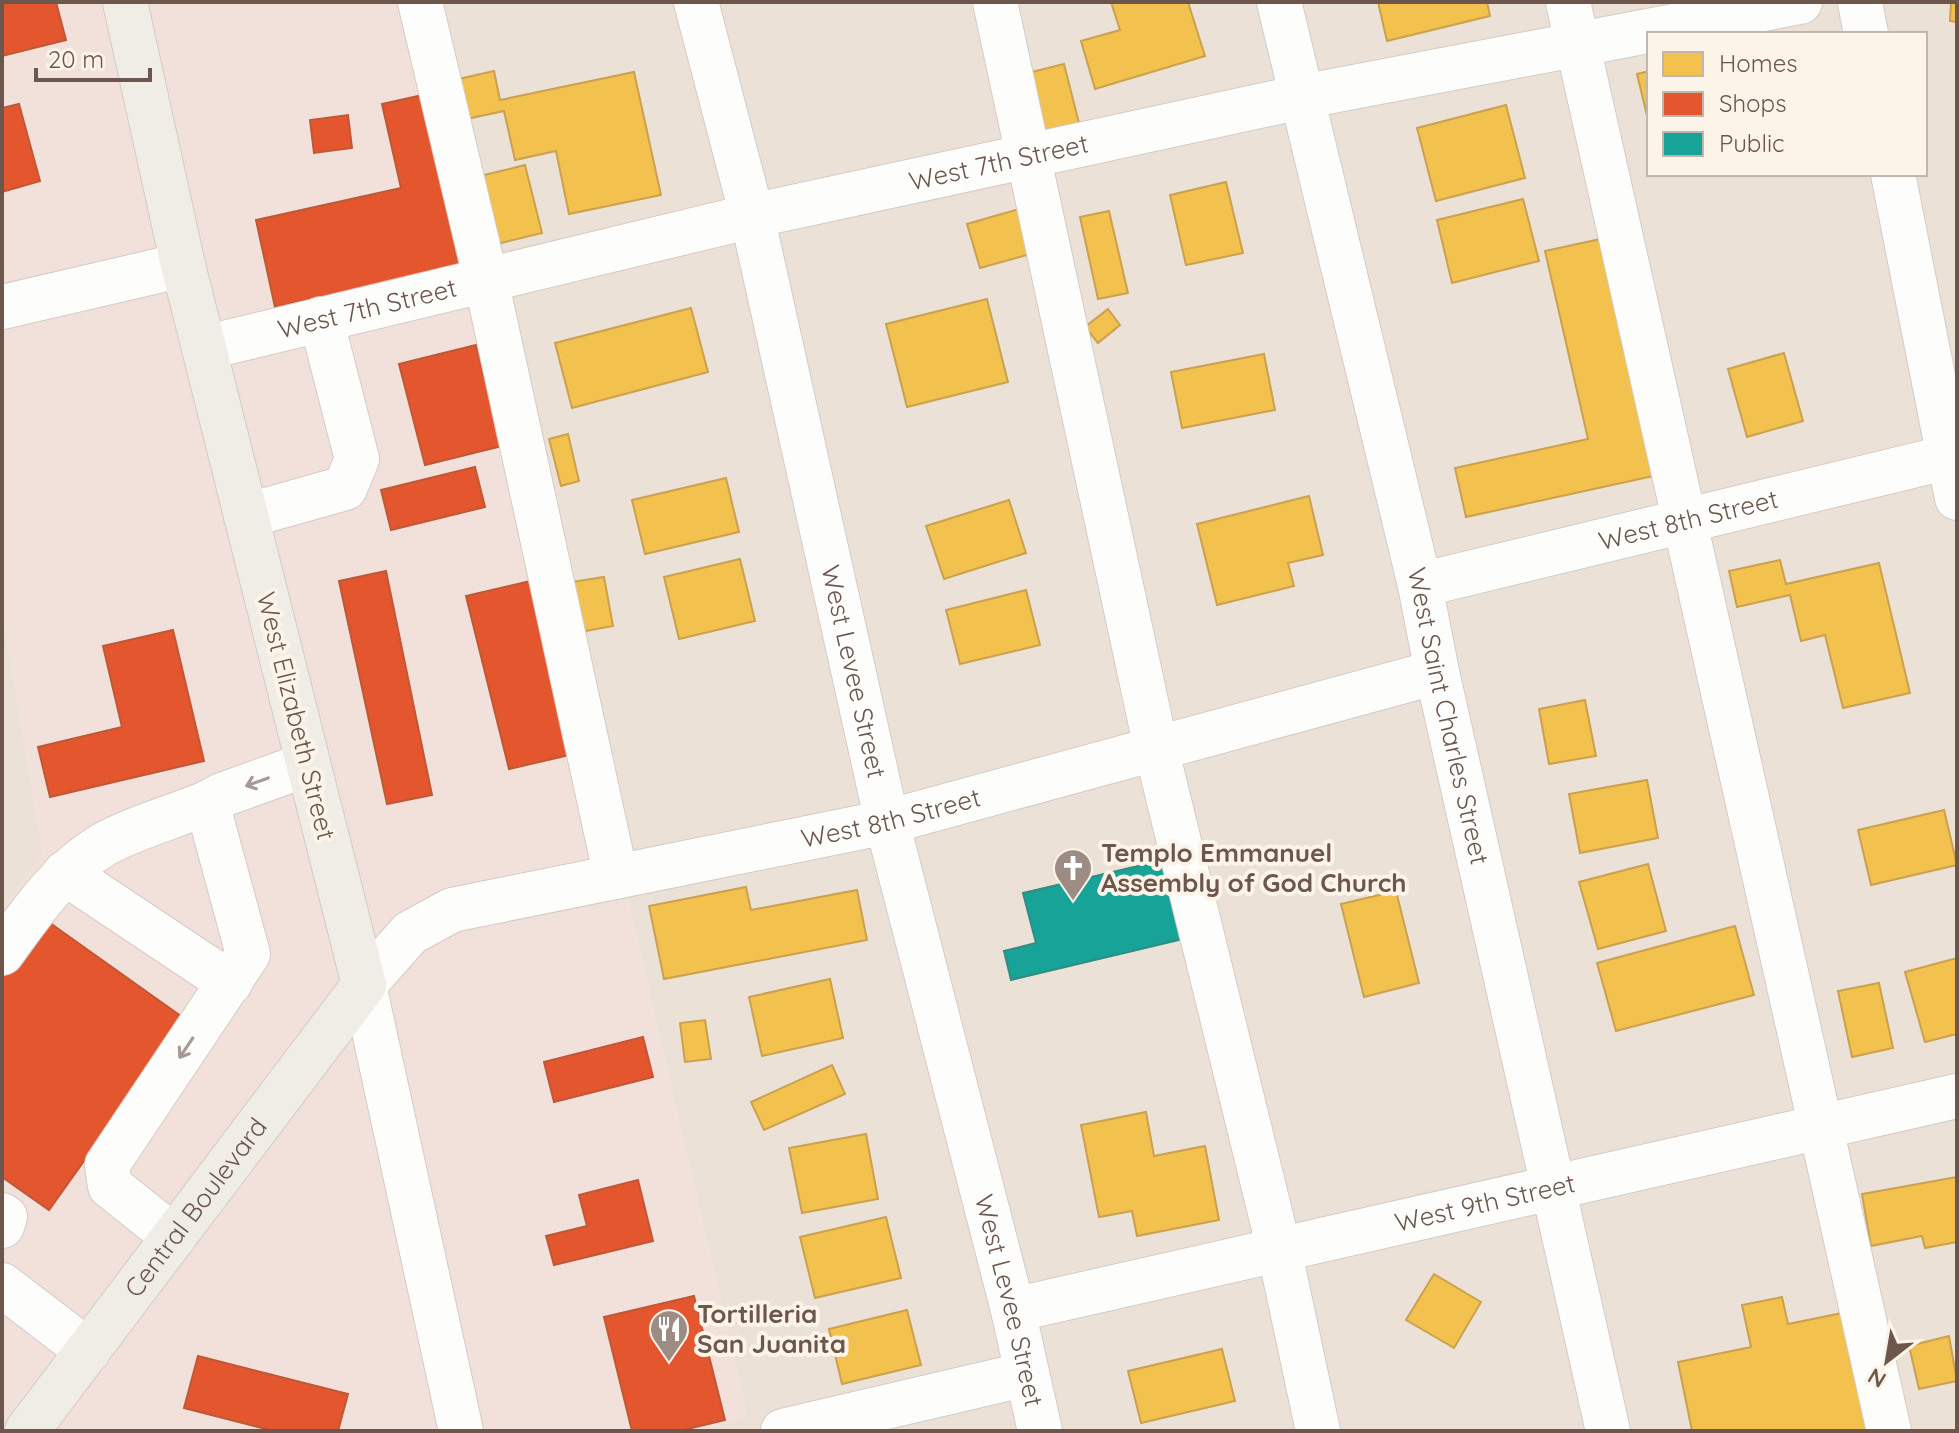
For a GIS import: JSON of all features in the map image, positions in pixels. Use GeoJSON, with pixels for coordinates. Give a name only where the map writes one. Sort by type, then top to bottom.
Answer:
{"type":"FeatureCollection","features":[{"type":"Feature","properties":{"kind":"main road","name":"West Elizabeth Street"},"geometry":{"type":"LineString","coordinates":[[125,2],[183,265],[364,985]]}},
{"type":"Feature","properties":{"kind":"main road","name":"Central Boulevard"},"geometry":{"type":"LineString","coordinates":[[27,1431],[364,985]]}},
{"type":"Feature","properties":{"kind":"street"},"geometry":{"type":"LineString","coordinates":[[420,2],[486,280],[616,877]]}},
{"type":"Feature","properties":{"kind":"street","name":"West Levee Street"},"geometry":{"type":"LineString","coordinates":[[696,2],[752,216],[887,822],[1013,1310],[1040,1431]]}},
{"type":"Feature","properties":{"kind":"street"},"geometry":{"type":"LineString","coordinates":[[995,2],[1156,748],[1279,1249],[1318,1431]]}},
{"type":"Feature","properties":{"kind":"street","name":"West Saint Charles Street"},"geometry":{"type":"LineString","coordinates":[[1279,2],[1420,585],[1608,1431]]}},
{"type":"Feature","properties":{"kind":"street"},"geometry":{"type":"LineString","coordinates":[[1568,2],[1687,520],[1819,1127],[1889,1431]]}},
{"type":"Feature","properties":{"kind":"street","name":"West 7th Street"},"geometry":{"type":"LineString","coordinates":[[204,348],[752,216],[1301,97],[1800,2]]}},
{"type":"Feature","properties":{"kind":"street"},"geometry":{"type":"LineString","coordinates":[[1860,2],[1866,32]]}},
{"type":"Feature","properties":{"kind":"street"},"geometry":{"type":"LineString","coordinates":[[1893,176],[1954,470]]}},
{"type":"Feature","properties":{"kind":"street"},"geometry":{"type":"LineString","coordinates":[[2,307],[183,265]]}},
{"type":"Feature","properties":{"kind":"street"},"geometry":{"type":"LineString","coordinates":[[246,516],[345,488],[357,459],[321,319]]}},
{"type":"Feature","properties":{"kind":"street","name":"West 8th Street"},"geometry":{"type":"LineString","coordinates":[[1420,585],[1687,520],[1954,470]]}},
{"type":"Feature","properties":{"kind":"street","name":"West 8th Street"},"geometry":{"type":"LineString","coordinates":[[364,985],[410,933],[452,910],[887,822],[1437,672]]}},
{"type":"Feature","properties":{"kind":"street"},"geometry":{"type":"LineString","coordinates":[[2,953],[65,873],[104,844],[222,795],[308,764]]}},
{"type":"Feature","properties":{"kind":"street"},"geometry":{"type":"LineString","coordinates":[[174,1237],[110,1186],[107,1165],[248,954],[207,803]]}},
{"type":"Feature","properties":{"kind":"street"},"geometry":{"type":"LineString","coordinates":[[65,873],[230,983]]}},
{"type":"Feature","properties":{"kind":"street","name":"West Elizabeth Street"},"geometry":{"type":"LineString","coordinates":[[364,985],[461,1431]]}},
{"type":"Feature","properties":{"kind":"street","name":"West 9th Street"},"geometry":{"type":"LineString","coordinates":[[1013,1310],[1957,1096]]}},
{"type":"Feature","properties":{"kind":"street"},"geometry":{"type":"LineString","coordinates":[[2,1215],[5,1217],[2,1226]]}},
{"type":"Feature","properties":{"kind":"street"},"geometry":{"type":"LineString","coordinates":[[2,1285],[88,1351]]}},
{"type":"Feature","properties":{"kind":"street"},"geometry":{"type":"LineString","coordinates":[[783,1431],[1027,1374]]}},
{"type":"Feature","properties":{"kind":"shaded area"},"geometry":{"type":"Polygon","coordinates":[[[2,2],[421,2],[747,1417],[697,1431],[2,1431],[2,909],[43,852],[2,611],[2,2]]]}},
{"type":"Feature","properties":{"kind":"shaded area"},"geometry":{"type":"Polygon","coordinates":[[[421,2],[1957,2],[1957,1431],[697,1431],[747,1416],[421,2]]]}},
{"type":"Feature","properties":{"kind":"shaded area"},"geometry":{"type":"Polygon","coordinates":[[[2,611],[43,853],[2,909],[2,611]]]}},
{"type":"Feature","properties":{"kind":"building: Homes"},"geometry":{"type":"Polygon","coordinates":[[[1111,2],[1188,2],[1205,56],[1095,89],[1081,41],[1120,30],[1111,2]]]}},
{"type":"Feature","properties":{"kind":"building: Homes"},"geometry":{"type":"Polygon","coordinates":[[[1378,2],[1487,2],[1490,16],[1387,41],[1378,2]]]}},
{"type":"Feature","properties":{"kind":"building: Homes"},"geometry":{"type":"Polygon","coordinates":[[[1951,2],[1957,2],[1957,22],[1950,21],[1951,2]]]}},
{"type":"Feature","properties":{"kind":"building: Homes"},"geometry":{"type":"Polygon","coordinates":[[[1064,64],[1079,123],[1043,132],[1028,73],[1064,64]]]}},
{"type":"Feature","properties":{"kind":"building: Homes"},"geometry":{"type":"Polygon","coordinates":[[[494,71],[500,100],[634,72],[661,195],[569,214],[556,151],[515,160],[504,111],[462,120],[454,80],[494,71]]]}},
{"type":"Feature","properties":{"kind":"building: Homes"},"geometry":{"type":"Polygon","coordinates":[[[1647,72],[1647,116],[1637,74],[1647,72]]]}},
{"type":"Feature","properties":{"kind":"building: Homes"},"geometry":{"type":"Polygon","coordinates":[[[1506,105],[1525,178],[1436,201],[1417,128],[1506,105]]]}},
{"type":"Feature","properties":{"kind":"building: Homes"},"geometry":{"type":"Polygon","coordinates":[[[525,165],[542,233],[497,244],[480,176],[525,165]]]}},
{"type":"Feature","properties":{"kind":"building: Homes"},"geometry":{"type":"Polygon","coordinates":[[[1226,182],[1243,253],[1186,265],[1170,195],[1226,182]]]}},
{"type":"Feature","properties":{"kind":"building: Homes"},"geometry":{"type":"Polygon","coordinates":[[[1523,199],[1539,261],[1452,283],[1437,220],[1523,199]]]}},
{"type":"Feature","properties":{"kind":"building: Homes"},"geometry":{"type":"Polygon","coordinates":[[[1026,207],[1038,252],[980,268],[967,224],[1026,207]]]}},
{"type":"Feature","properties":{"kind":"building: Homes"},"geometry":{"type":"Polygon","coordinates":[[[1109,211],[1128,293],[1098,299],[1080,217],[1109,211]]]}},
{"type":"Feature","properties":{"kind":"building: Homes"},"geometry":{"type":"Polygon","coordinates":[[[1605,238],[1658,475],[1466,517],[1455,468],[1588,439],[1545,251],[1605,238]]]}},
{"type":"Feature","properties":{"kind":"building: Homes"},"geometry":{"type":"Polygon","coordinates":[[[987,299],[1008,382],[907,407],[886,324],[987,299]]]}},
{"type":"Feature","properties":{"kind":"building: Homes"},"geometry":{"type":"Polygon","coordinates":[[[691,308],[708,372],[572,408],[555,343],[691,308]]]}},
{"type":"Feature","properties":{"kind":"building: Homes"},"geometry":{"type":"Polygon","coordinates":[[[1108,309],[1120,325],[1098,343],[1085,327],[1108,309]]]}},
{"type":"Feature","properties":{"kind":"building: Homes"},"geometry":{"type":"Polygon","coordinates":[[[1784,353],[1803,421],[1747,437],[1728,369],[1784,353]]]}},
{"type":"Feature","properties":{"kind":"building: Homes"},"geometry":{"type":"Polygon","coordinates":[[[1264,354],[1275,410],[1182,428],[1171,372],[1264,354]]]}},
{"type":"Feature","properties":{"kind":"building: Homes"},"geometry":{"type":"Polygon","coordinates":[[[568,434],[579,481],[561,486],[549,439],[568,434]]]}},
{"type":"Feature","properties":{"kind":"building: Homes"},"geometry":{"type":"Polygon","coordinates":[[[726,478],[739,532],[645,554],[632,500],[726,478]]]}},
{"type":"Feature","properties":{"kind":"building: Homes"},"geometry":{"type":"Polygon","coordinates":[[[1309,496],[1323,555],[1288,563],[1294,586],[1217,605],[1197,524],[1309,496]]]}},
{"type":"Feature","properties":{"kind":"building: Homes"},"geometry":{"type":"Polygon","coordinates":[[[1009,500],[1026,553],[944,579],[926,526],[1009,500]]]}},
{"type":"Feature","properties":{"kind":"building: Homes"},"geometry":{"type":"Polygon","coordinates":[[[740,559],[755,621],[679,639],[664,577],[740,559]]]}},
{"type":"Feature","properties":{"kind":"building: Homes"},"geometry":{"type":"Polygon","coordinates":[[[1780,560],[1786,584],[1879,563],[1910,693],[1843,708],[1825,635],[1801,641],[1790,595],[1737,607],[1729,571],[1780,560]]]}},
{"type":"Feature","properties":{"kind":"building: Homes"},"geometry":{"type":"Polygon","coordinates":[[[604,577],[613,626],[580,632],[572,582],[604,577]]]}},
{"type":"Feature","properties":{"kind":"building: Homes"},"geometry":{"type":"Polygon","coordinates":[[[1026,590],[1040,645],[960,664],[946,610],[1026,590]]]}},
{"type":"Feature","properties":{"kind":"building: Homes"},"geometry":{"type":"Polygon","coordinates":[[[1585,700],[1596,756],[1549,764],[1539,709],[1585,700]]]}},
{"type":"Feature","properties":{"kind":"building: Homes"},"geometry":{"type":"Polygon","coordinates":[[[1647,780],[1658,838],[1580,853],[1569,794],[1647,780]]]}},
{"type":"Feature","properties":{"kind":"building: Homes"},"geometry":{"type":"Polygon","coordinates":[[[1944,810],[1957,865],[1871,885],[1858,830],[1944,810]]]}},
{"type":"Feature","properties":{"kind":"building: Homes"},"geometry":{"type":"Polygon","coordinates":[[[1648,864],[1666,931],[1598,949],[1579,882],[1648,864]]]}},
{"type":"Feature","properties":{"kind":"building: Homes"},"geometry":{"type":"Polygon","coordinates":[[[746,887],[751,910],[857,890],[867,940],[664,979],[649,906],[746,887]]]}},
{"type":"Feature","properties":{"kind":"building: Homes"},"geometry":{"type":"Polygon","coordinates":[[[1396,891],[1419,983],[1364,997],[1341,904],[1396,891]]]}},
{"type":"Feature","properties":{"kind":"building: Homes"},"geometry":{"type":"Polygon","coordinates":[[[1735,926],[1754,995],[1616,1031],[1597,963],[1735,926]]]}},
{"type":"Feature","properties":{"kind":"building: Homes"},"geometry":{"type":"Polygon","coordinates":[[[1957,958],[1957,1034],[1925,1042],[1905,972],[1957,958]]]}},
{"type":"Feature","properties":{"kind":"building: Homes"},"geometry":{"type":"Polygon","coordinates":[[[830,979],[843,1038],[762,1056],[749,997],[830,979]]]}},
{"type":"Feature","properties":{"kind":"building: Homes"},"geometry":{"type":"Polygon","coordinates":[[[1879,983],[1893,1048],[1852,1057],[1838,991],[1879,983]]]}},
{"type":"Feature","properties":{"kind":"building: Homes"},"geometry":{"type":"Polygon","coordinates":[[[705,1020],[711,1059],[685,1062],[680,1023],[705,1020]]]}},
{"type":"Feature","properties":{"kind":"building: Homes"},"geometry":{"type":"Polygon","coordinates":[[[832,1065],[845,1094],[764,1130],[751,1102],[832,1065]]]}},
{"type":"Feature","properties":{"kind":"building: Homes"},"geometry":{"type":"Polygon","coordinates":[[[1146,1112],[1154,1156],[1205,1146],[1219,1220],[1137,1236],[1132,1211],[1099,1217],[1081,1125],[1146,1112]]]}},
{"type":"Feature","properties":{"kind":"building: Homes"},"geometry":{"type":"Polygon","coordinates":[[[866,1134],[878,1199],[802,1213],[789,1148],[866,1134]]]}},
{"type":"Feature","properties":{"kind":"building: Homes"},"geometry":{"type":"Polygon","coordinates":[[[1957,1177],[1957,1242],[1925,1248],[1922,1236],[1871,1246],[1862,1194],[1957,1177]]]}},
{"type":"Feature","properties":{"kind":"building: Homes"},"geometry":{"type":"Polygon","coordinates":[[[886,1217],[901,1278],[815,1298],[800,1237],[886,1217]]]}},
{"type":"Feature","properties":{"kind":"building: Homes"},"geometry":{"type":"Polygon","coordinates":[[[1434,1274],[1481,1302],[1454,1348],[1406,1320],[1434,1274]]]}},
{"type":"Feature","properties":{"kind":"building: Homes"},"geometry":{"type":"Polygon","coordinates":[[[1782,1297],[1788,1324],[1847,1312],[1873,1431],[1692,1431],[1678,1362],[1751,1347],[1742,1305],[1782,1297]]]}},
{"type":"Feature","properties":{"kind":"building: Homes"},"geometry":{"type":"Polygon","coordinates":[[[907,1310],[921,1365],[842,1384],[829,1329],[907,1310]]]}},
{"type":"Feature","properties":{"kind":"building: Homes"},"geometry":{"type":"Polygon","coordinates":[[[1949,1336],[1957,1381],[1919,1389],[1909,1346],[1949,1336]]]}},
{"type":"Feature","properties":{"kind":"building: Homes"},"geometry":{"type":"Polygon","coordinates":[[[1222,1349],[1235,1401],[1141,1423],[1128,1371],[1222,1349]]]}},
{"type":"Feature","properties":{"kind":"building: Shops"},"geometry":{"type":"Polygon","coordinates":[[[2,2],[56,2],[66,40],[2,56],[2,2]]]}},
{"type":"Feature","properties":{"kind":"building: Shops"},"geometry":{"type":"Polygon","coordinates":[[[427,94],[465,265],[275,307],[256,220],[401,188],[382,104],[427,94]]]}},
{"type":"Feature","properties":{"kind":"building: Shops"},"geometry":{"type":"Polygon","coordinates":[[[19,104],[40,181],[2,192],[2,108],[19,104]]]}},
{"type":"Feature","properties":{"kind":"building: Shops"},"geometry":{"type":"Polygon","coordinates":[[[348,115],[352,148],[314,153],[310,120],[348,115]]]}},
{"type":"Feature","properties":{"kind":"building: Shops"},"geometry":{"type":"Polygon","coordinates":[[[476,345],[502,446],[425,465],[399,364],[476,345]]]}},
{"type":"Feature","properties":{"kind":"building: Shops"},"geometry":{"type":"Polygon","coordinates":[[[475,467],[485,507],[391,530],[381,490],[475,467]]]}},
{"type":"Feature","properties":{"kind":"building: Shops"},"geometry":{"type":"Polygon","coordinates":[[[386,571],[432,795],[387,804],[339,581],[386,571]]]}},
{"type":"Feature","properties":{"kind":"building: Shops"},"geometry":{"type":"Polygon","coordinates":[[[535,580],[578,753],[509,769],[466,596],[535,580]]]}},
{"type":"Feature","properties":{"kind":"building: Shops"},"geometry":{"type":"Polygon","coordinates":[[[173,630],[204,761],[50,797],[38,747],[122,727],[103,646],[173,630]]]}},
{"type":"Feature","properties":{"kind":"building: Shops"},"geometry":{"type":"Polygon","coordinates":[[[43,918],[185,1019],[49,1210],[2,1177],[2,976],[43,918]]]}},
{"type":"Feature","properties":{"kind":"building: Shops"},"geometry":{"type":"Polygon","coordinates":[[[643,1037],[653,1077],[554,1102],[544,1062],[643,1037]]]}},
{"type":"Feature","properties":{"kind":"building: Shops"},"geometry":{"type":"Polygon","coordinates":[[[638,1180],[653,1241],[554,1265],[546,1236],[587,1226],[579,1195],[638,1180]]]}},
{"type":"Feature","properties":{"kind":"building: Shops"},"geometry":{"type":"Polygon","coordinates":[[[694,1296],[725,1420],[679,1431],[632,1431],[604,1317],[694,1296]]]}},
{"type":"Feature","properties":{"kind":"building: Shops"},"geometry":{"type":"Polygon","coordinates":[[[198,1356],[348,1394],[338,1431],[274,1431],[184,1408],[198,1356]]]}},
{"type":"Feature","properties":{"kind":"building: Public"},"geometry":{"type":"Polygon","coordinates":[[[1164,860],[1183,939],[1011,980],[1004,951],[1036,943],[1023,893],[1164,860]]]}},
{"type":"Feature","properties":{"kind":"place","name":"Templo Emmanuel Assembly of God Church"},"geometry":{"type":"Point","coordinates":[1073,902]}},
{"type":"Feature","properties":{"kind":"place","name":"Tortilleria San Juanita"},"geometry":{"type":"Point","coordinates":[669,1363]}}]}
